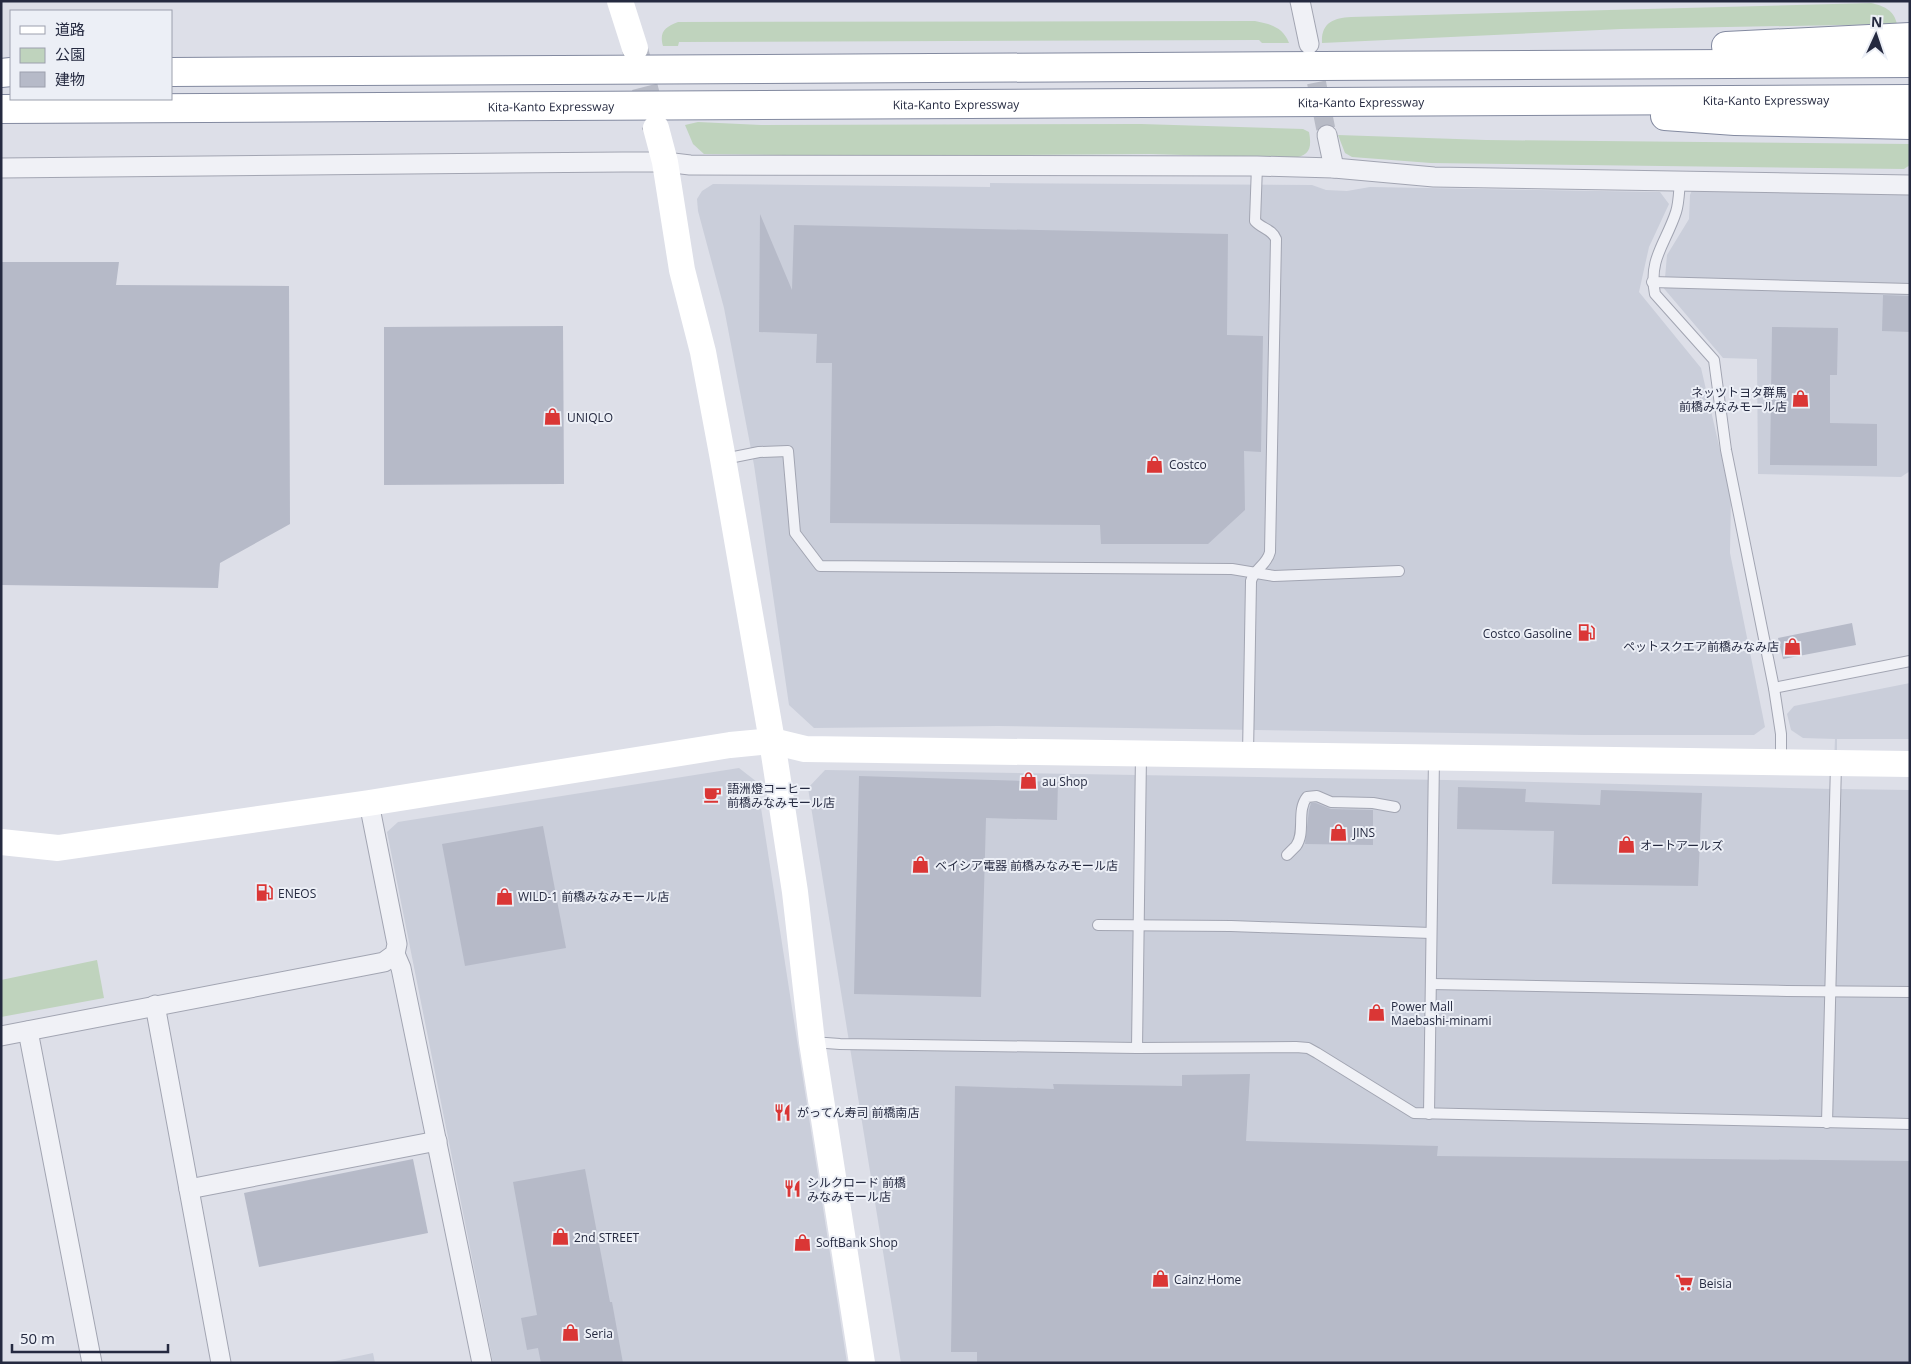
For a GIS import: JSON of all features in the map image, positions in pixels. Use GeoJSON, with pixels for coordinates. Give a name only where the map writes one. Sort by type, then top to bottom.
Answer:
{"type":"FeatureCollection","features":[{"type":"Feature","properties":{"kind":"highway"},"geometry":{"type":"LineString","coordinates":[[172,72],[1400,66],[1734,45],[1899,50]]}},
{"type":"Feature","properties":{"kind":"highway","name":"Kita-Kanto Expressway"},"geometry":{"type":"LineString","coordinates":[[1,108],[1439,101],[1735,121],[1903,112]]}},
{"type":"Feature","properties":{"kind":"street"},"geometry":{"type":"LineString","coordinates":[[620,1],[635,48]]}},
{"type":"Feature","properties":{"kind":"street"},"geometry":{"type":"LineString","coordinates":[[1300,1],[1309,44]]}},
{"type":"Feature","properties":{"kind":"street"},"geometry":{"type":"LineString","coordinates":[[656,128],[665,162],[682,270],[703,352],[772,741],[794,892],[812,1042],[862,1363]]}},
{"type":"Feature","properties":{"kind":"street"},"geometry":{"type":"LineString","coordinates":[[1327,135],[1334,168]]}},
{"type":"Feature","properties":{"kind":"street"},"geometry":{"type":"LineString","coordinates":[[1,168],[665,162],[690,165],[1257,166],[1334,168],[1434,177],[1910,185]]}},
{"type":"Feature","properties":{"kind":"street"},"geometry":{"type":"LineString","coordinates":[[1,842],[58,848],[369,803],[730,745],[772,741],[805,749],[1910,764]]}},
{"type":"Feature","properties":{"kind":"street"},"geometry":{"type":"LineString","coordinates":[[369,803],[397,944],[395,954],[401,968],[482,1363]]}},
{"type":"Feature","properties":{"kind":"street"},"geometry":{"type":"LineString","coordinates":[[1,1036],[384,962],[395,954]]}},
{"type":"Feature","properties":{"kind":"street"},"geometry":{"type":"LineString","coordinates":[[155,1005],[221,1363]]}},
{"type":"Feature","properties":{"kind":"street"},"geometry":{"type":"LineString","coordinates":[[28,1031],[92,1363]]}},
{"type":"Feature","properties":{"kind":"street"},"geometry":{"type":"LineString","coordinates":[[189,1189],[436,1141]]}},
{"type":"Feature","properties":{"kind":"lane"},"geometry":{"type":"LineString","coordinates":[[1248,756],[1251,581],[1255,572],[1266,562],[1270,552],[1276,239],[1270,230],[1261,227],[1255,221],[1257,166]]}},
{"type":"Feature","properties":{"kind":"lane"},"geometry":{"type":"LineString","coordinates":[[1680,181],[1677,210],[1657,254],[1652,282],[1654,294],[1714,360],[1726,450],[1774,688],[1781,734],[1780,762]]}},
{"type":"Feature","properties":{"kind":"lane"},"geometry":{"type":"LineString","coordinates":[[1652,282],[1910,289]]}},
{"type":"Feature","properties":{"kind":"lane"},"geometry":{"type":"LineString","coordinates":[[723,459],[758,452],[788,451],[795,533],[820,566],[1224,568],[1274,576],[1399,571]]}},
{"type":"Feature","properties":{"kind":"lane"},"geometry":{"type":"LineString","coordinates":[[1774,688],[1910,662]]}},
{"type":"Feature","properties":{"kind":"lane"},"geometry":{"type":"LineString","coordinates":[[1137,1048],[1141,754]]}},
{"type":"Feature","properties":{"kind":"lane"},"geometry":{"type":"LineString","coordinates":[[1430,1114],[1434,757]]}},
{"type":"Feature","properties":{"kind":"lane"},"geometry":{"type":"LineString","coordinates":[[1827,1123],[1836,763]]}},
{"type":"Feature","properties":{"kind":"lane"},"geometry":{"type":"LineString","coordinates":[[1287,855],[1296,845],[1299,838],[1302,805],[1307,796],[1317,796],[1331,802],[1373,803],[1395,807]]}},
{"type":"Feature","properties":{"kind":"lane"},"geometry":{"type":"LineString","coordinates":[[1098,925],[1431,933]]}},
{"type":"Feature","properties":{"kind":"lane"},"geometry":{"type":"LineString","coordinates":[[1431,984],[1910,992]]}},
{"type":"Feature","properties":{"kind":"lane"},"geometry":{"type":"LineString","coordinates":[[812,1042],[1137,1048],[1308,1048],[1414,1113],[1910,1124]]}},
{"type":"Feature","properties":{"kind":"shaded area"},"geometry":{"type":"Polygon","coordinates":[[[990,183],[1312,185],[1326,190],[1347,191],[1370,187],[1660,192],[1669,204],[1649,247],[1639,292],[1701,368],[1731,497],[1730,553],[1765,727],[1754,735],[1584,735],[998,726],[814,728],[789,705],[754,465],[724,308],[698,211],[697,199],[702,191],[713,184],[990,187],[990,183]]]}},
{"type":"Feature","properties":{"kind":"shaded area"},"geometry":{"type":"Polygon","coordinates":[[[1692,190],[1910,194],[1910,284],[1665,278],[1667,255],[1689,219],[1692,190]]]}},
{"type":"Feature","properties":{"kind":"shaded area"},"geometry":{"type":"Polygon","coordinates":[[[1661,285],[1910,294],[1910,471],[1901,477],[1758,474],[1757,359],[1723,358],[1661,285]]]}},
{"type":"Feature","properties":{"kind":"shaded area","name":"Power Mall Maebashi-minami"},"geometry":{"type":"Polygon","coordinates":[[[1910,683],[1910,739],[1837,739],[1837,789],[1910,790],[1910,1363],[901,1363],[808,788],[825,770],[1446,780],[1833,789],[1835,739],[1803,738],[1791,730],[1787,714],[1794,706],[1910,683]]]}},
{"type":"Feature","properties":{"kind":"shaded area"},"geometry":{"type":"Polygon","coordinates":[[[739,768],[757,782],[847,1363],[493,1363],[387,832],[398,822],[739,768]]]}},
{"type":"Feature","properties":{"kind":"shaded area"},"geometry":{"type":"Polygon","coordinates":[[[373,1353],[375,1363],[326,1363],[373,1353]]]}},
{"type":"Feature","properties":{"kind":"green space"},"geometry":{"type":"Polygon","coordinates":[[[1871,3],[1888,9],[1894,15],[1897,24],[1621,29],[1322,43],[1322,36],[1329,23],[1334,20],[1351,17],[1871,3]]]}},
{"type":"Feature","properties":{"kind":"green space"},"geometry":{"type":"Polygon","coordinates":[[[1255,21],[1271,25],[1280,30],[1289,43],[1262,43],[1259,40],[679,42],[678,46],[663,46],[662,41],[666,28],[678,22],[1255,21]]]}},
{"type":"Feature","properties":{"kind":"green space"},"geometry":{"type":"Polygon","coordinates":[[[698,122],[761,125],[1141,124],[1303,129],[1309,132],[1310,147],[1306,154],[1291,158],[1149,154],[865,156],[704,154],[693,144],[685,125],[698,122]]]}},
{"type":"Feature","properties":{"kind":"green space"},"geometry":{"type":"Polygon","coordinates":[[[1338,135],[1486,140],[1910,144],[1910,165],[1904,169],[1431,163],[1352,157],[1345,153],[1338,135]]]}},
{"type":"Feature","properties":{"kind":"green space"},"geometry":{"type":"Polygon","coordinates":[[[97,960],[104,998],[1,1017],[1,980],[97,960]]]}},
{"type":"Feature","properties":{"kind":"building"},"geometry":{"type":"Polygon","coordinates":[[[760,214],[792,290],[794,225],[1228,234],[1227,335],[1263,336],[1261,452],[1244,451],[1245,510],[1208,544],[1101,544],[1100,525],[830,523],[832,363],[816,363],[817,334],[759,332],[760,214]]]}},
{"type":"Feature","properties":{"kind":"building"},"geometry":{"type":"Polygon","coordinates":[[[1,262],[119,262],[116,285],[289,286],[290,524],[220,563],[218,588],[1,585],[1,262]]]}},
{"type":"Feature","properties":{"kind":"building"},"geometry":{"type":"Polygon","coordinates":[[[1883,295],[1910,296],[1910,332],[1882,331],[1883,295]]]}},
{"type":"Feature","properties":{"kind":"building"},"geometry":{"type":"Polygon","coordinates":[[[563,326],[564,484],[384,485],[384,327],[563,326]]]}},
{"type":"Feature","properties":{"kind":"building","name":"ネッツトヨタ群馬 前橋みなみモール店"},"geometry":{"type":"Polygon","coordinates":[[[1772,327],[1838,328],[1837,375],[1830,375],[1830,423],[1877,424],[1877,466],[1770,465],[1772,327]]]}},
{"type":"Feature","properties":{"kind":"building"},"geometry":{"type":"Polygon","coordinates":[[[1852,623],[1856,645],[1783,659],[1778,638],[1852,623]]]}},
{"type":"Feature","properties":{"kind":"building","name":"ベイシア電器 前橋みなみモール店"},"geometry":{"type":"Polygon","coordinates":[[[859,776],[1058,782],[1057,820],[986,818],[981,997],[854,994],[859,776]]]}},
{"type":"Feature","properties":{"kind":"building","name":"オートアールズ"},"geometry":{"type":"Polygon","coordinates":[[[1458,787],[1526,789],[1525,802],[1600,805],[1601,790],[1702,793],[1698,886],[1552,884],[1554,831],[1457,829],[1458,787]]]}},
{"type":"Feature","properties":{"kind":"building","name":"JINS"},"geometry":{"type":"Polygon","coordinates":[[[1311,803],[1331,809],[1373,810],[1373,845],[1305,844],[1311,803]]]}},
{"type":"Feature","properties":{"kind":"building","name":"WILD-1 前橋みなみモール店"},"geometry":{"type":"Polygon","coordinates":[[[543,826],[566,948],[465,966],[442,844],[543,826]]]}},
{"type":"Feature","properties":{"kind":"building"},"geometry":{"type":"Polygon","coordinates":[[[1250,1074],[1246,1141],[1438,1146],[1437,1156],[1910,1161],[1910,1363],[977,1363],[977,1352],[951,1352],[955,1086],[1054,1089],[1053,1084],[1182,1086],[1182,1075],[1250,1074]]]}},
{"type":"Feature","properties":{"kind":"building"},"geometry":{"type":"Polygon","coordinates":[[[413,1159],[428,1233],[259,1267],[244,1193],[413,1159]]]}},
{"type":"Feature","properties":{"kind":"building","name":"2nd STREET"},"geometry":{"type":"Polygon","coordinates":[[[585,1169],[623,1363],[541,1363],[538,1348],[527,1350],[521,1318],[537,1315],[513,1182],[585,1169]]]}},
{"type":"Feature","properties":{"kind":"tunnel"},"geometry":{"type":"LineString","coordinates":[[635,49],[655,127]]}},
{"type":"Feature","properties":{"kind":"tunnel"},"geometry":{"type":"LineString","coordinates":[[1311,55],[1327,135]]}},
{"type":"Feature","properties":{"kind":"place","name":"ネッツトヨタ群馬 前橋みなみモール店"},"geometry":{"type":"Point","coordinates":[1801,399]}},
{"type":"Feature","properties":{"kind":"place","name":"UNIQLO"},"geometry":{"type":"Point","coordinates":[553,417]}},
{"type":"Feature","properties":{"kind":"place","name":"Costco"},"geometry":{"type":"Point","coordinates":[1155,464]}},
{"type":"Feature","properties":{"kind":"place","name":"Costco Gasoline"},"geometry":{"type":"Point","coordinates":[1586,633]}},
{"type":"Feature","properties":{"kind":"place","name":"ペットスクエア前橋みなみ店"},"geometry":{"type":"Point","coordinates":[1793,646]}},
{"type":"Feature","properties":{"kind":"place","name":"au Shop"},"geometry":{"type":"Point","coordinates":[1028,781]}},
{"type":"Feature","properties":{"kind":"place","name":"語洲燈コーヒー 前橋みなみモール店"},"geometry":{"type":"Point","coordinates":[713,795]}},
{"type":"Feature","properties":{"kind":"place","name":"JINS"},"geometry":{"type":"Point","coordinates":[1339,832]}},
{"type":"Feature","properties":{"kind":"place","name":"オートアールズ"},"geometry":{"type":"Point","coordinates":[1626,845]}},
{"type":"Feature","properties":{"kind":"place","name":"ベイシア電器 前橋みなみモール店"},"geometry":{"type":"Point","coordinates":[921,865]}},
{"type":"Feature","properties":{"kind":"place","name":"ENEOS"},"geometry":{"type":"Point","coordinates":[264,893]}},
{"type":"Feature","properties":{"kind":"place","name":"WILD-1 前橋みなみモール店"},"geometry":{"type":"Point","coordinates":[504,896]}},
{"type":"Feature","properties":{"kind":"place","name":"Power Mall Maebashi-minami"},"geometry":{"type":"Point","coordinates":[1377,1013]}},
{"type":"Feature","properties":{"kind":"place","name":"がってん寿司 前橋南店"},"geometry":{"type":"Point","coordinates":[783,1112]}},
{"type":"Feature","properties":{"kind":"place","name":"シルクロード 前橋 みなみモール店"},"geometry":{"type":"Point","coordinates":[793,1189]}},
{"type":"Feature","properties":{"kind":"place","name":"2nd STREET"},"geometry":{"type":"Point","coordinates":[560,1237]}},
{"type":"Feature","properties":{"kind":"place","name":"SoftBank Shop"},"geometry":{"type":"Point","coordinates":[802,1242]}},
{"type":"Feature","properties":{"kind":"place","name":"Cainz Home"},"geometry":{"type":"Point","coordinates":[1160,1279]}},
{"type":"Feature","properties":{"kind":"place","name":"Beisia"},"geometry":{"type":"Point","coordinates":[1685,1283]}},
{"type":"Feature","properties":{"kind":"place","name":"Seria"},"geometry":{"type":"Point","coordinates":[571,1333]}}]}
